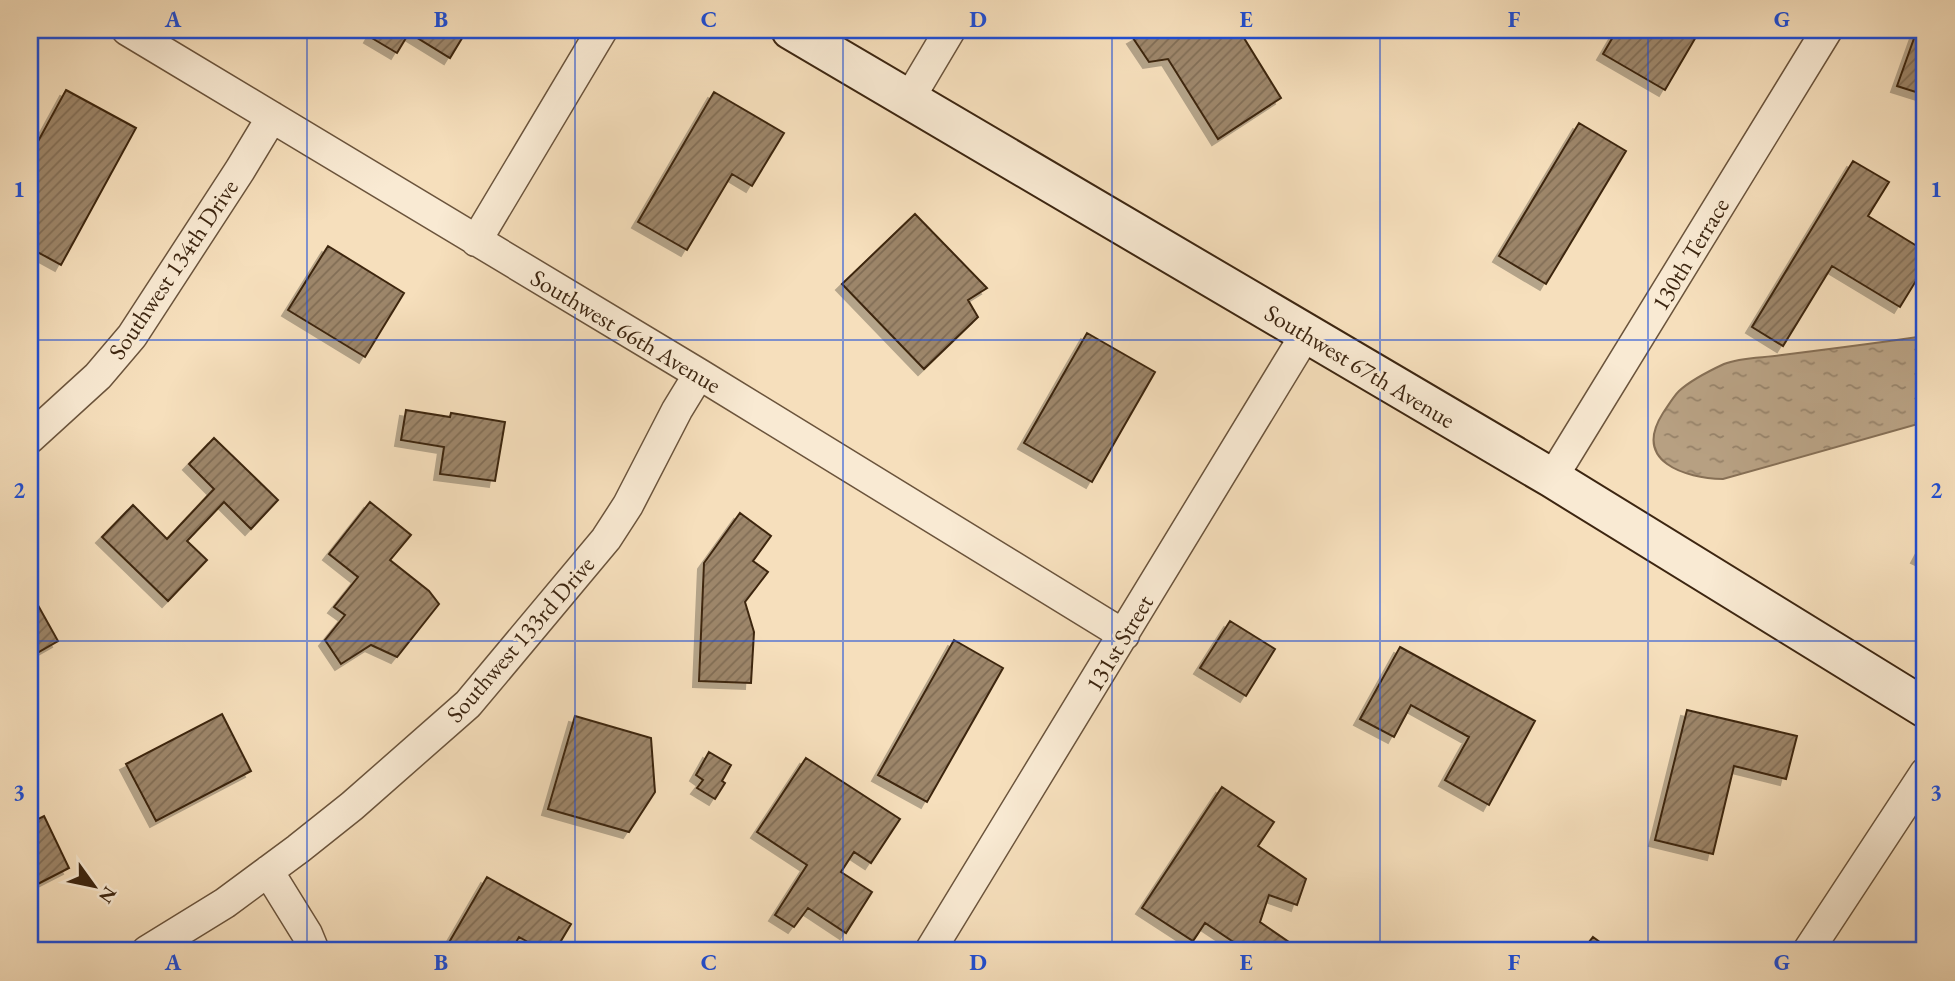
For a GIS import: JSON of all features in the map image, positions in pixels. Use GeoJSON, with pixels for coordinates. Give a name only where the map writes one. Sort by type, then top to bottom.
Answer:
{"type":"FeatureCollection","features":[{"type":"Feature","properties":{"kind":"main road","name":"Southwest 67th Avenue"},"geometry":{"type":"LineString","coordinates":[[792,30],[1552,478],[1925,708]]}},
{"type":"Feature","properties":{"kind":"street","name":"Southwest 66th Avenue"},"geometry":{"type":"LineString","coordinates":[[127,30],[699,374],[1124,635]]}},
{"type":"Feature","properties":{"kind":"street"},"geometry":{"type":"LineString","coordinates":[[476,241],[602,30]]}},
{"type":"Feature","properties":{"kind":"street"},"geometry":{"type":"LineString","coordinates":[[909,99],[950,30]]}},
{"type":"Feature","properties":{"kind":"street","name":"130th Terrace"},"geometry":{"type":"LineString","coordinates":[[1552,478],[1827,30]]}},
{"type":"Feature","properties":{"kind":"street","name":"Southwest 134th Drive"},"geometry":{"type":"LineString","coordinates":[[30,438],[98,376],[132,335],[176,271],[272,117]]}},
{"type":"Feature","properties":{"kind":"street","name":"131st Street"},"geometry":{"type":"LineString","coordinates":[[930,951],[1306,334]]}},
{"type":"Feature","properties":{"kind":"street","name":"Southwest 133rd Drive"},"geometry":{"type":"LineString","coordinates":[[146,951],[215,909],[268,871],[383,779],[468,705],[606,539],[628,505],[677,410],[699,374]]}},
{"type":"Feature","properties":{"kind":"street"},"geometry":{"type":"LineString","coordinates":[[1808,951],[1925,773]]}},
{"type":"Feature","properties":{"kind":"street"},"geometry":{"type":"LineString","coordinates":[[268,871],[307,934],[314,951]]}},
{"type":"Feature","properties":{"kind":"water"},"geometry":{"type":"Polygon","coordinates":[[[1925,336],[1925,422],[1723,479],[1679,471],[1658,455],[1654,444],[1655,430],[1673,399],[1689,383],[1724,364],[1925,336]]]}},
{"type":"Feature","properties":{"kind":"building"},"geometry":{"type":"Polygon","coordinates":[[[374,30],[467,30],[450,58],[409,33],[397,53],[370,37],[374,30]]]}},
{"type":"Feature","properties":{"kind":"building"},"geometry":{"type":"Polygon","coordinates":[[[1147,30],[1239,30],[1281,98],[1218,139],[1168,59],[1149,62],[1133,38],[1147,30]]]}},
{"type":"Feature","properties":{"kind":"building"},"geometry":{"type":"Polygon","coordinates":[[[1617,30],[1700,30],[1665,90],[1603,54],[1617,30]]]}},
{"type":"Feature","properties":{"kind":"building"},"geometry":{"type":"Polygon","coordinates":[[[1917,30],[1925,30],[1925,95],[1897,86],[1917,30]]]}},
{"type":"Feature","properties":{"kind":"building"},"geometry":{"type":"Polygon","coordinates":[[[66,90],[136,128],[61,265],[30,248],[30,156],[66,90]]]}},
{"type":"Feature","properties":{"kind":"building"},"geometry":{"type":"Polygon","coordinates":[[[714,92],[784,133],[752,186],[732,174],[687,250],[638,222],[714,92]]]}},
{"type":"Feature","properties":{"kind":"building"},"geometry":{"type":"Polygon","coordinates":[[[1579,123],[1626,151],[1546,284],[1499,256],[1579,123]]]}},
{"type":"Feature","properties":{"kind":"building"},"geometry":{"type":"Polygon","coordinates":[[[1853,161],[1889,182],[1868,216],[1925,251],[1925,266],[1900,307],[1832,266],[1783,346],[1752,327],[1853,161]]]}},
{"type":"Feature","properties":{"kind":"building"},"geometry":{"type":"Polygon","coordinates":[[[915,214],[987,288],[968,300],[978,317],[924,369],[842,284],[915,214]]]}},
{"type":"Feature","properties":{"kind":"building"},"geometry":{"type":"Polygon","coordinates":[[[328,246],[404,293],[365,357],[288,310],[328,246]]]}},
{"type":"Feature","properties":{"kind":"building"},"geometry":{"type":"Polygon","coordinates":[[[1087,333],[1155,372],[1092,482],[1024,443],[1087,333]]]}},
{"type":"Feature","properties":{"kind":"building"},"geometry":{"type":"Polygon","coordinates":[[[406,410],[450,417],[451,413],[505,422],[495,481],[440,474],[444,447],[401,440],[406,410]]]}},
{"type":"Feature","properties":{"kind":"building"},"geometry":{"type":"Polygon","coordinates":[[[214,438],[278,500],[251,529],[224,502],[187,541],[207,560],[168,601],[102,537],[133,505],[167,539],[214,489],[189,464],[214,438]]]}},
{"type":"Feature","properties":{"kind":"building"},"geometry":{"type":"Polygon","coordinates":[[[370,502],[411,535],[390,560],[429,591],[439,604],[397,657],[371,645],[341,664],[325,640],[345,615],[334,607],[358,577],[329,554],[370,502]]]}},
{"type":"Feature","properties":{"kind":"building"},"geometry":{"type":"Polygon","coordinates":[[[740,513],[771,536],[753,561],[768,572],[745,602],[754,632],[751,683],[699,681],[704,563],[740,513]]]}},
{"type":"Feature","properties":{"kind":"building"},"geometry":{"type":"Polygon","coordinates":[[[1925,542],[1925,561],[1917,557],[1925,542]]]}},
{"type":"Feature","properties":{"kind":"building"},"geometry":{"type":"Polygon","coordinates":[[[30,591],[58,641],[30,657],[30,591]]]}},
{"type":"Feature","properties":{"kind":"building"},"geometry":{"type":"Polygon","coordinates":[[[1230,621],[1275,649],[1246,696],[1200,668],[1230,621]]]}},
{"type":"Feature","properties":{"kind":"building"},"geometry":{"type":"Polygon","coordinates":[[[954,640],[1003,668],[927,802],[878,775],[954,640]]]}},
{"type":"Feature","properties":{"kind":"building"},"geometry":{"type":"Polygon","coordinates":[[[1400,647],[1535,721],[1489,805],[1445,780],[1469,737],[1411,705],[1394,737],[1360,719],[1400,647]]]}},
{"type":"Feature","properties":{"kind":"building"},"geometry":{"type":"Polygon","coordinates":[[[1687,710],[1797,736],[1786,779],[1734,766],[1713,854],[1655,840],[1687,710]]]}},
{"type":"Feature","properties":{"kind":"building"},"geometry":{"type":"Polygon","coordinates":[[[222,714],[251,771],[156,821],[126,764],[222,714]]]}},
{"type":"Feature","properties":{"kind":"building"},"geometry":{"type":"Polygon","coordinates":[[[575,716],[651,738],[655,792],[629,832],[548,809],[575,716]]]}},
{"type":"Feature","properties":{"kind":"building"},"geometry":{"type":"Polygon","coordinates":[[[709,752],[731,765],[722,781],[725,783],[715,799],[697,788],[703,780],[696,775],[709,752]]]}},
{"type":"Feature","properties":{"kind":"building"},"geometry":{"type":"Polygon","coordinates":[[[806,758],[900,819],[871,863],[854,852],[841,872],[872,892],[846,933],[808,908],[794,927],[775,915],[807,865],[757,832],[806,758]]]}},
{"type":"Feature","properties":{"kind":"building"},"geometry":{"type":"Polygon","coordinates":[[[1222,787],[1274,822],[1258,846],[1306,879],[1297,905],[1269,895],[1260,922],[1299,949],[1297,951],[1247,951],[1205,923],[1193,941],[1142,908],[1222,787]]]}},
{"type":"Feature","properties":{"kind":"building"},"geometry":{"type":"Polygon","coordinates":[[[44,816],[69,868],[30,888],[30,823],[44,816]]]}},
{"type":"Feature","properties":{"kind":"building"},"geometry":{"type":"Polygon","coordinates":[[[487,877],[571,924],[555,951],[544,951],[519,937],[511,951],[444,951],[487,877]]]}},
{"type":"Feature","properties":{"kind":"building"},"geometry":{"type":"Polygon","coordinates":[[[1593,937],[1612,951],[1582,951],[1593,937]]]}}]}
